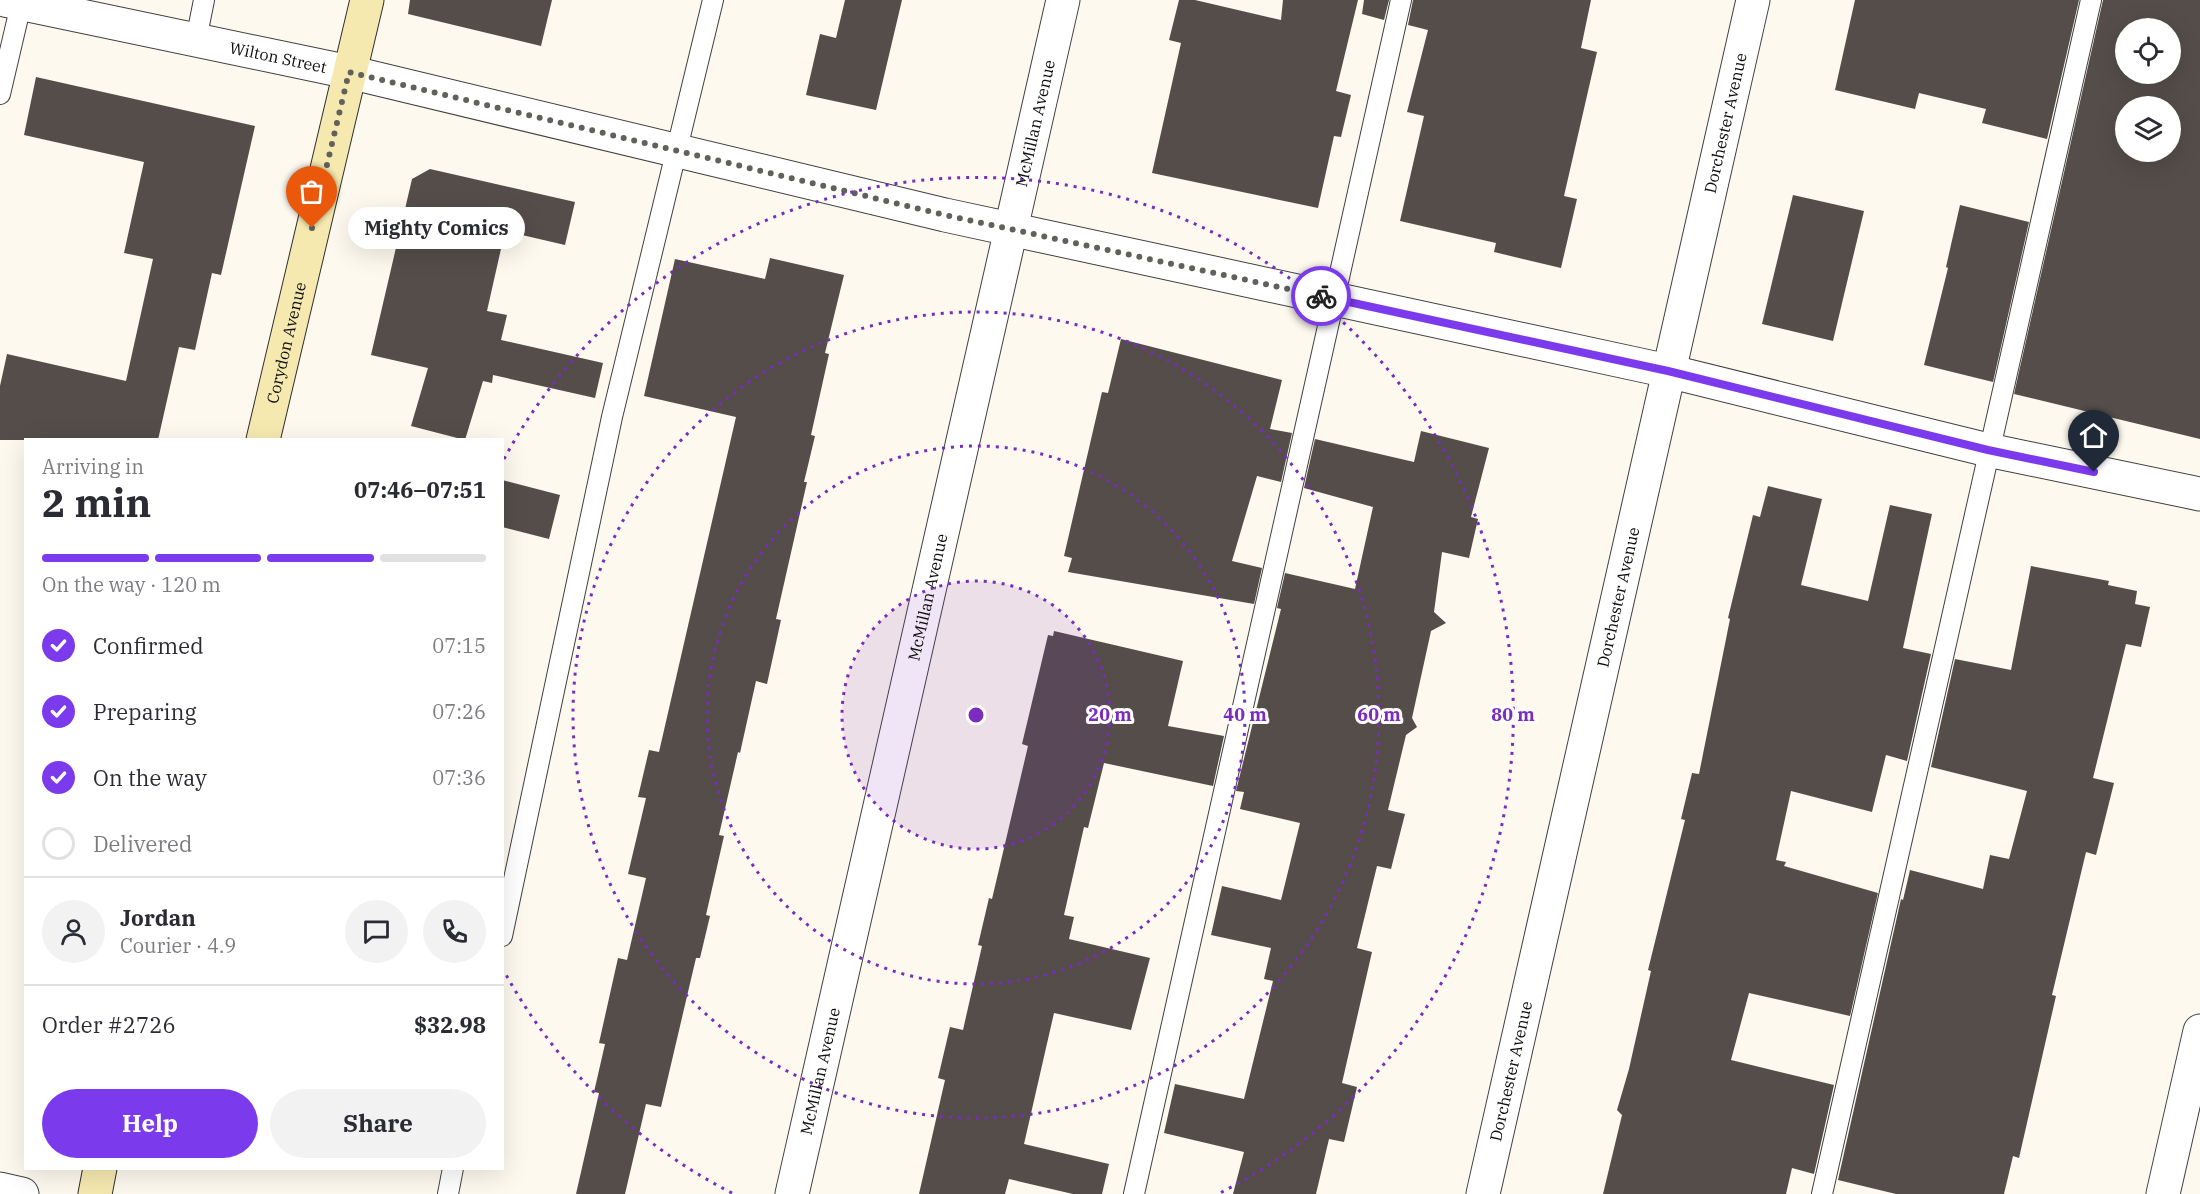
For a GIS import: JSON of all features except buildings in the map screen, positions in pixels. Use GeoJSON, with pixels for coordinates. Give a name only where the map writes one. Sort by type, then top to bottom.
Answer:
{"type":"FeatureCollection","features":[{"type":"Feature","properties":{"kind":"main road","name":"Corydon Avenue"},"geometry":{"type":"LineString","coordinates":[[263,438],[367,0]]}},
{"type":"Feature","properties":{"kind":"main road"},"geometry":{"type":"LineString","coordinates":[[94,1194],[100,1170]]}},
{"type":"Feature","properties":{"kind":"street","name":"McMillan Avenue"},"geometry":{"type":"LineString","coordinates":[[792,1194],[1064,0]]}},
{"type":"Feature","properties":{"kind":"street","name":"Dorchester Avenue"},"geometry":{"type":"LineString","coordinates":[[1483,1194],[1753,0]]}},
{"type":"Feature","properties":{"kind":"street","name":"Wilton Street"},"geometry":{"type":"LineString","coordinates":[[16,1],[349,72],[934,212],[1668,371],[1988,450],[2200,494]]}},
{"type":"Feature","properties":{"kind":"street"},"geometry":{"type":"LineString","coordinates":[[2163,1194],[2200,1030]]}},
{"type":"Feature","properties":{"kind":"street"},"geometry":{"type":"LineString","coordinates":[[0,1189],[21,1194]]}},
{"type":"Feature","properties":{"kind":"lane"},"geometry":{"type":"LineString","coordinates":[[196,40],[204,0]]}},
{"type":"Feature","properties":{"kind":"lane"},"geometry":{"type":"LineString","coordinates":[[504,927],[612,417],[713,0]]}},
{"type":"Feature","properties":{"kind":"lane"},"geometry":{"type":"LineString","coordinates":[[1134,1194],[1401,0]]}},
{"type":"Feature","properties":{"kind":"lane"},"geometry":{"type":"LineString","coordinates":[[1822,1194],[2091,0]]}},
{"type":"Feature","properties":{"kind":"lane"},"geometry":{"type":"LineString","coordinates":[[0,94],[16,1]]}},
{"type":"Feature","properties":{"kind":"lane"},"geometry":{"type":"LineString","coordinates":[[448,1194],[453,1170]]}},
{"type":"Feature","properties":{"kind":"way so far"},"geometry":{"type":"LineString","coordinates":[[312,228],[349,72],[945,215],[1321,296]]}},
{"type":"Feature","properties":{"kind":"place","name":"Mighty Comics"},"geometry":{"type":"Point","coordinates":[312,228]}},
{"type":"Feature","properties":{"kind":"route"},"geometry":{"type":"LineString","coordinates":[[1321,296],[1668,371],[1988,450],[2094,472]]}}]}
